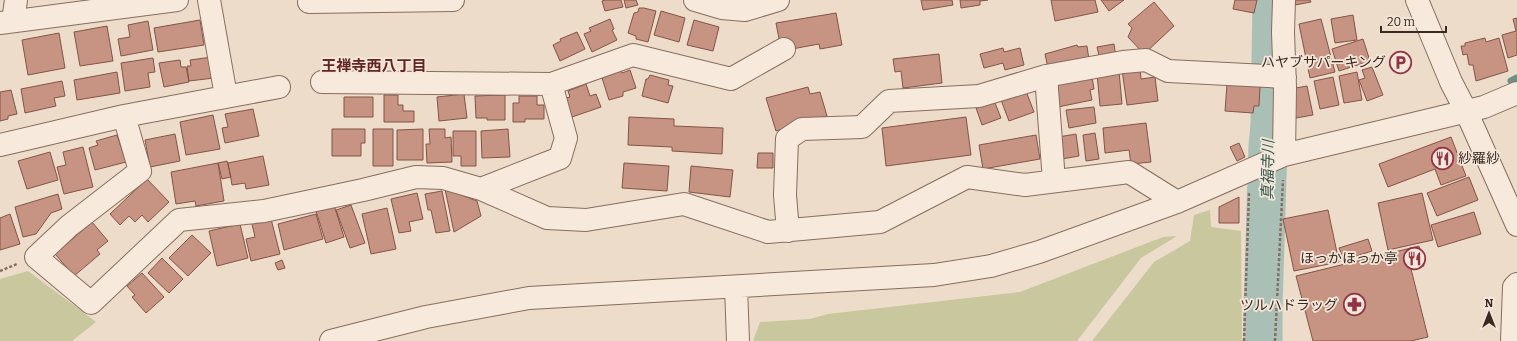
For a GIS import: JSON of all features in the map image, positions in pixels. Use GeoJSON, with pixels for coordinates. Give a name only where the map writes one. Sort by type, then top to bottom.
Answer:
{"type":"FeatureCollection","features":[{"type":"Feature","properties":{"kind":"street"},"geometry":{"type":"LineString","coordinates":[[6,22],[16,0]]}},
{"type":"Feature","properties":{"kind":"street"},"geometry":{"type":"LineString","coordinates":[[6,22],[177,0]]}},
{"type":"Feature","properties":{"kind":"street"},"geometry":{"type":"LineString","coordinates":[[209,0],[226,96]]}},
{"type":"Feature","properties":{"kind":"street"},"geometry":{"type":"LineString","coordinates":[[309,2],[453,0]]}},
{"type":"Feature","properties":{"kind":"street"},"geometry":{"type":"LineString","coordinates":[[695,0],[722,8],[745,10],[778,0]]}},
{"type":"Feature","properties":{"kind":"street"},"geometry":{"type":"LineString","coordinates":[[1280,157],[1285,77],[1283,32],[1284,0]]}},
{"type":"Feature","properties":{"kind":"street"},"geometry":{"type":"LineString","coordinates":[[1418,0],[1451,82],[1466,111],[1517,225]]}},
{"type":"Feature","properties":{"kind":"street"},"geometry":{"type":"LineString","coordinates":[[322,82],[551,84],[633,55],[731,79],[784,49]]}},
{"type":"Feature","properties":{"kind":"street"},"geometry":{"type":"LineString","coordinates":[[788,231],[785,195],[787,138],[802,129],[862,127],[889,101],[979,96],[1046,76],[1123,62],[1146,60],[1168,71],[1285,77]]}},
{"type":"Feature","properties":{"kind":"street"},"geometry":{"type":"LineString","coordinates":[[1046,76],[1054,182]]}},
{"type":"Feature","properties":{"kind":"street"},"geometry":{"type":"LineString","coordinates":[[481,189],[560,158],[566,138],[551,84]]}},
{"type":"Feature","properties":{"kind":"street"},"geometry":{"type":"LineString","coordinates":[[0,145],[124,116],[279,86]]}},
{"type":"Feature","properties":{"kind":"street"},"geometry":{"type":"LineString","coordinates":[[331,341],[426,317],[529,298],[934,275],[991,266],[1039,252],[1177,202],[1280,157],[1466,111],[1484,108],[1517,93]]}},
{"type":"Feature","properties":{"kind":"street"},"geometry":{"type":"LineString","coordinates":[[124,116],[140,171],[69,226],[36,256],[91,303],[179,220],[264,211],[416,177],[443,178],[481,189],[547,218],[586,220],[684,204],[768,232],[880,222],[966,177],[1025,185],[1129,172],[1177,202]]}},
{"type":"Feature","properties":{"kind":"street"},"geometry":{"type":"LineString","coordinates":[[1512,341],[1514,287],[1517,284]]}},
{"type":"Feature","properties":{"kind":"street"},"geometry":{"type":"LineString","coordinates":[[736,287],[738,341]]}},
{"type":"Feature","properties":{"kind":"path"},"geometry":{"type":"LineString","coordinates":[[1275,341],[1280,157]]}},
{"type":"Feature","properties":{"kind":"path"},"geometry":{"type":"LineString","coordinates":[[1244,341],[1253,170]]}},
{"type":"Feature","properties":{"kind":"shaded area"},"geometry":{"type":"Polygon","coordinates":[[[1210,210],[1211,227],[1241,231],[1242,341],[1092,341],[1154,262],[1190,241],[1194,215],[1210,210]]]}},
{"type":"Feature","properties":{"kind":"shaded area"},"geometry":{"type":"Polygon","coordinates":[[[1177,236],[1141,258],[1077,341],[753,341],[760,322],[810,319],[828,314],[1020,292],[1163,237],[1177,236]]]}},
{"type":"Feature","properties":{"kind":"shaded area"},"geometry":{"type":"Polygon","coordinates":[[[28,271],[96,322],[72,341],[0,341],[0,279],[28,271]]]}},
{"type":"Feature","properties":{"kind":"building"},"geometry":{"type":"Polygon","coordinates":[[[621,0],[623,7],[605,11],[602,1],[621,0]]]}},
{"type":"Feature","properties":{"kind":"building"},"geometry":{"type":"Polygon","coordinates":[[[624,0],[636,0],[638,5],[626,8],[624,0]]]}},
{"type":"Feature","properties":{"kind":"building"},"geometry":{"type":"Polygon","coordinates":[[[921,0],[952,0],[953,5],[923,10],[921,0]]]}},
{"type":"Feature","properties":{"kind":"building"},"geometry":{"type":"Polygon","coordinates":[[[960,0],[988,0],[980,1],[980,5],[961,8],[960,0]]]}},
{"type":"Feature","properties":{"kind":"building"},"geometry":{"type":"Polygon","coordinates":[[[1051,0],[1095,0],[1098,12],[1055,21],[1051,0]]]}},
{"type":"Feature","properties":{"kind":"building"},"geometry":{"type":"Polygon","coordinates":[[[1101,0],[1124,0],[1109,11],[1101,0]]]}},
{"type":"Feature","properties":{"kind":"building"},"geometry":{"type":"Polygon","coordinates":[[[1235,0],[1257,0],[1254,13],[1233,9],[1235,0]]]}},
{"type":"Feature","properties":{"kind":"building"},"geometry":{"type":"Polygon","coordinates":[[[1294,0],[1310,0],[1311,2],[1295,5],[1294,0]]]}},
{"type":"Feature","properties":{"kind":"building"},"geometry":{"type":"Polygon","coordinates":[[[1154,2],[1174,26],[1144,54],[1128,37],[1132,28],[1128,24],[1154,2]]]}},
{"type":"Feature","properties":{"kind":"building"},"geometry":{"type":"Polygon","coordinates":[[[639,8],[656,11],[648,42],[636,39],[636,36],[628,33],[634,13],[638,12],[639,8]]]}},
{"type":"Feature","properties":{"kind":"building"},"geometry":{"type":"Polygon","coordinates":[[[661,11],[685,18],[679,42],[654,35],[661,11]]]}},
{"type":"Feature","properties":{"kind":"building"},"geometry":{"type":"Polygon","coordinates":[[[836,13],[842,45],[820,49],[819,44],[792,49],[780,44],[776,23],[836,13]]]}},
{"type":"Feature","properties":{"kind":"building"},"geometry":{"type":"Polygon","coordinates":[[[1353,15],[1357,40],[1335,43],[1331,19],[1353,15]]]}},
{"type":"Feature","properties":{"kind":"building"},"geometry":{"type":"Polygon","coordinates":[[[1517,18],[1517,55],[1508,58],[1502,35],[1516,31],[1513,19],[1517,18]]]}},
{"type":"Feature","properties":{"kind":"building"},"geometry":{"type":"Polygon","coordinates":[[[610,19],[614,29],[612,30],[617,40],[592,52],[584,34],[591,31],[589,28],[610,19]]]}},
{"type":"Feature","properties":{"kind":"building"},"geometry":{"type":"Polygon","coordinates":[[[1321,19],[1335,72],[1310,78],[1299,24],[1321,19]]]}},
{"type":"Feature","properties":{"kind":"building"},"geometry":{"type":"Polygon","coordinates":[[[200,20],[204,45],[158,52],[154,28],[200,20]]]}},
{"type":"Feature","properties":{"kind":"building"},"geometry":{"type":"Polygon","coordinates":[[[694,20],[719,27],[713,51],[687,45],[694,20]]]}},
{"type":"Feature","properties":{"kind":"building"},"geometry":{"type":"Polygon","coordinates":[[[148,21],[153,50],[121,56],[118,39],[130,37],[128,25],[148,21]]]}},
{"type":"Feature","properties":{"kind":"building"},"geometry":{"type":"Polygon","coordinates":[[[107,26],[113,61],[80,66],[74,32],[107,26]]]}},
{"type":"Feature","properties":{"kind":"building"},"geometry":{"type":"Polygon","coordinates":[[[577,32],[585,49],[560,61],[553,45],[561,41],[560,39],[577,32]]]}},
{"type":"Feature","properties":{"kind":"building"},"geometry":{"type":"Polygon","coordinates":[[[59,33],[65,68],[28,75],[22,40],[59,33]]]}},
{"type":"Feature","properties":{"kind":"building"},"geometry":{"type":"Polygon","coordinates":[[[1485,38],[1486,42],[1499,38],[1508,71],[1476,81],[1473,65],[1469,65],[1467,54],[1463,55],[1461,46],[1465,46],[1465,43],[1485,38]]]}},
{"type":"Feature","properties":{"kind":"building"},"geometry":{"type":"Polygon","coordinates":[[[1363,39],[1370,61],[1339,71],[1332,49],[1363,39]]]}},
{"type":"Feature","properties":{"kind":"building"},"geometry":{"type":"Polygon","coordinates":[[[1114,44],[1116,57],[1100,60],[1097,47],[1114,44]]]}},
{"type":"Feature","properties":{"kind":"building"},"geometry":{"type":"Polygon","coordinates":[[[1077,45],[1078,47],[1087,46],[1089,60],[1048,68],[1045,54],[1077,45]]]}},
{"type":"Feature","properties":{"kind":"building"},"geometry":{"type":"Polygon","coordinates":[[[1003,48],[1004,52],[1020,48],[1024,65],[1005,70],[1003,63],[984,68],[980,54],[1003,48]]]}},
{"type":"Feature","properties":{"kind":"building"},"geometry":{"type":"Polygon","coordinates":[[[939,54],[942,83],[903,88],[901,71],[895,72],[893,59],[939,54]]]}},
{"type":"Feature","properties":{"kind":"building"},"geometry":{"type":"Polygon","coordinates":[[[212,57],[214,78],[189,81],[187,66],[191,66],[190,60],[212,57]]]}},
{"type":"Feature","properties":{"kind":"building"},"geometry":{"type":"Polygon","coordinates":[[[153,58],[155,72],[148,73],[150,87],[125,91],[121,63],[153,58]]]}},
{"type":"Feature","properties":{"kind":"building"},"geometry":{"type":"Polygon","coordinates":[[[180,60],[181,67],[186,67],[189,82],[164,87],[159,63],[180,60]]]}},
{"type":"Feature","properties":{"kind":"building"},"geometry":{"type":"Polygon","coordinates":[[[1372,67],[1383,95],[1367,101],[1359,80],[1365,78],[1362,70],[1372,67]]]}},
{"type":"Feature","properties":{"kind":"building"},"geometry":{"type":"Polygon","coordinates":[[[1140,68],[1141,79],[1155,77],[1158,101],[1127,105],[1122,70],[1140,68]]]}},
{"type":"Feature","properties":{"kind":"building"},"geometry":{"type":"Polygon","coordinates":[[[630,70],[636,88],[623,92],[623,96],[609,100],[602,78],[621,71],[622,73],[630,70]]]}},
{"type":"Feature","properties":{"kind":"building"},"geometry":{"type":"Polygon","coordinates":[[[1119,71],[1122,104],[1100,106],[1097,73],[1119,71]]]}},
{"type":"Feature","properties":{"kind":"building"},"geometry":{"type":"Polygon","coordinates":[[[117,72],[120,93],[77,100],[74,80],[117,72]]]}},
{"type":"Feature","properties":{"kind":"building"},"geometry":{"type":"Polygon","coordinates":[[[1357,72],[1362,100],[1344,103],[1339,76],[1357,72]]]}},
{"type":"Feature","properties":{"kind":"building"},"geometry":{"type":"Polygon","coordinates":[[[650,75],[669,80],[668,85],[673,86],[668,103],[642,96],[646,79],[648,79],[650,75]]]}},
{"type":"Feature","properties":{"kind":"building"},"geometry":{"type":"Polygon","coordinates":[[[1092,77],[1094,89],[1090,90],[1092,100],[1058,107],[1053,86],[1092,77]]]}},
{"type":"Feature","properties":{"kind":"building"},"geometry":{"type":"Polygon","coordinates":[[[1333,77],[1339,105],[1320,109],[1314,81],[1333,77]]]}},
{"type":"Feature","properties":{"kind":"building"},"geometry":{"type":"Polygon","coordinates":[[[62,81],[65,96],[54,98],[56,106],[25,113],[21,89],[62,81]]]}},
{"type":"Feature","properties":{"kind":"building"},"geometry":{"type":"Polygon","coordinates":[[[586,84],[590,96],[596,94],[601,107],[572,117],[566,98],[570,97],[568,91],[586,84]]]}},
{"type":"Feature","properties":{"kind":"building"},"geometry":{"type":"Polygon","coordinates":[[[1227,84],[1260,86],[1259,106],[1254,106],[1253,113],[1225,111],[1227,84]]]}},
{"type":"Feature","properties":{"kind":"building"},"geometry":{"type":"Polygon","coordinates":[[[1307,86],[1313,115],[1296,118],[1290,89],[1307,86]]]}},
{"type":"Feature","properties":{"kind":"building"},"geometry":{"type":"Polygon","coordinates":[[[808,87],[810,94],[820,92],[827,116],[776,131],[766,98],[808,87]]]}},
{"type":"Feature","properties":{"kind":"building"},"geometry":{"type":"Polygon","coordinates":[[[11,90],[17,114],[8,116],[8,119],[0,121],[0,92],[11,90]]]}},
{"type":"Feature","properties":{"kind":"building"},"geometry":{"type":"Polygon","coordinates":[[[1026,91],[1034,112],[1009,121],[1001,100],[1026,91]]]}},
{"type":"Feature","properties":{"kind":"building"},"geometry":{"type":"Polygon","coordinates":[[[464,94],[467,118],[439,121],[437,97],[464,94]]]}},
{"type":"Feature","properties":{"kind":"building"},"geometry":{"type":"Polygon","coordinates":[[[384,95],[398,95],[398,105],[403,105],[403,111],[414,111],[414,122],[384,122],[384,95]]]}},
{"type":"Feature","properties":{"kind":"building"},"geometry":{"type":"Polygon","coordinates":[[[505,95],[505,120],[487,120],[487,118],[476,118],[475,96],[505,95]]]}},
{"type":"Feature","properties":{"kind":"building"},"geometry":{"type":"Polygon","coordinates":[[[519,96],[537,96],[537,105],[544,105],[544,119],[525,119],[525,122],[513,122],[513,103],[519,103],[519,96]]]}},
{"type":"Feature","properties":{"kind":"building"},"geometry":{"type":"Polygon","coordinates":[[[344,97],[373,97],[373,117],[344,117],[344,97]]]}},
{"type":"Feature","properties":{"kind":"building"},"geometry":{"type":"Polygon","coordinates":[[[993,98],[1001,118],[982,125],[975,105],[993,98]]]}},
{"type":"Feature","properties":{"kind":"building"},"geometry":{"type":"Polygon","coordinates":[[[1094,107],[1096,123],[1069,128],[1066,110],[1094,107]]]}},
{"type":"Feature","properties":{"kind":"building"},"geometry":{"type":"Polygon","coordinates":[[[253,109],[259,136],[225,143],[222,128],[228,127],[225,114],[253,109]]]}},
{"type":"Feature","properties":{"kind":"building"},"geometry":{"type":"Polygon","coordinates":[[[213,115],[220,149],[186,155],[180,122],[213,115]]]}},
{"type":"Feature","properties":{"kind":"building"},"geometry":{"type":"Polygon","coordinates":[[[629,117],[674,119],[674,126],[723,128],[722,154],[672,151],[672,147],[628,145],[629,117]]]}},
{"type":"Feature","properties":{"kind":"building"},"geometry":{"type":"Polygon","coordinates":[[[966,117],[971,155],[886,166],[882,128],[966,117]]]}},
{"type":"Feature","properties":{"kind":"building"},"geometry":{"type":"Polygon","coordinates":[[[1146,123],[1151,162],[1131,164],[1129,150],[1105,153],[1103,128],[1146,123]]]}},
{"type":"Feature","properties":{"kind":"building"},"geometry":{"type":"Polygon","coordinates":[[[332,129],[365,129],[365,143],[361,143],[361,156],[332,156],[332,129]]]}},
{"type":"Feature","properties":{"kind":"building"},"geometry":{"type":"Polygon","coordinates":[[[373,129],[393,129],[393,166],[373,166],[373,129]]]}},
{"type":"Feature","properties":{"kind":"building"},"geometry":{"type":"Polygon","coordinates":[[[423,129],[423,160],[397,160],[397,130],[423,129]]]}},
{"type":"Feature","properties":{"kind":"building"},"geometry":{"type":"Polygon","coordinates":[[[429,129],[445,129],[445,138],[451,137],[452,162],[427,163],[426,144],[430,144],[429,129]]]}},
{"type":"Feature","properties":{"kind":"building"},"geometry":{"type":"Polygon","coordinates":[[[508,129],[510,157],[482,158],[481,131],[508,129]]]}},
{"type":"Feature","properties":{"kind":"building"},"geometry":{"type":"Polygon","coordinates":[[[453,131],[476,131],[476,166],[461,166],[461,156],[453,156],[453,131]]]}},
{"type":"Feature","properties":{"kind":"building"},"geometry":{"type":"Polygon","coordinates":[[[1095,133],[1099,159],[1086,161],[1083,135],[1095,133]]]}},
{"type":"Feature","properties":{"kind":"building"},"geometry":{"type":"Polygon","coordinates":[[[175,134],[180,161],[150,167],[145,140],[175,134]]]}},
{"type":"Feature","properties":{"kind":"building"},"geometry":{"type":"Polygon","coordinates":[[[1076,134],[1079,156],[1062,159],[1058,137],[1076,134]]]}},
{"type":"Feature","properties":{"kind":"building"},"geometry":{"type":"Polygon","coordinates":[[[117,135],[126,162],[95,170],[89,148],[98,145],[96,141],[117,135]]]}},
{"type":"Feature","properties":{"kind":"building"},"geometry":{"type":"Polygon","coordinates":[[[1036,135],[1040,159],[983,169],[979,145],[1036,135]]]}},
{"type":"Feature","properties":{"kind":"building"},"geometry":{"type":"Polygon","coordinates":[[[1451,137],[1466,176],[1441,185],[1435,169],[1388,187],[1379,164],[1451,137]]]}},
{"type":"Feature","properties":{"kind":"building"},"geometry":{"type":"Polygon","coordinates":[[[1239,143],[1245,157],[1237,161],[1230,147],[1239,143]]]}},
{"type":"Feature","properties":{"kind":"building"},"geometry":{"type":"Polygon","coordinates":[[[83,147],[93,187],[64,194],[57,167],[66,165],[63,152],[83,147]]]}},
{"type":"Feature","properties":{"kind":"building"},"geometry":{"type":"Polygon","coordinates":[[[50,152],[58,180],[27,189],[18,161],[50,152]]]}},
{"type":"Feature","properties":{"kind":"building"},"geometry":{"type":"Polygon","coordinates":[[[758,153],[773,153],[773,168],[757,168],[758,153]]]}},
{"type":"Feature","properties":{"kind":"building"},"geometry":{"type":"Polygon","coordinates":[[[263,156],[269,185],[246,189],[245,183],[232,185],[228,163],[263,156]]]}},
{"type":"Feature","properties":{"kind":"building"},"geometry":{"type":"Polygon","coordinates":[[[227,161],[231,177],[222,179],[218,163],[227,161]]]}},
{"type":"Feature","properties":{"kind":"building"},"geometry":{"type":"Polygon","coordinates":[[[218,163],[224,201],[196,206],[195,201],[176,204],[171,172],[218,163]]]}},
{"type":"Feature","properties":{"kind":"building"},"geometry":{"type":"Polygon","coordinates":[[[624,163],[669,166],[667,191],[622,188],[624,163]]]}},
{"type":"Feature","properties":{"kind":"building"},"geometry":{"type":"Polygon","coordinates":[[[691,166],[733,170],[730,197],[689,192],[691,166]]]}},
{"type":"Feature","properties":{"kind":"building"},"geometry":{"type":"Polygon","coordinates":[[[1469,177],[1478,200],[1437,216],[1427,193],[1469,177]]]}},
{"type":"Feature","properties":{"kind":"building"},"geometry":{"type":"Polygon","coordinates":[[[147,179],[169,202],[148,222],[142,215],[135,222],[129,216],[120,225],[110,214],[147,179]]]}},
{"type":"Feature","properties":{"kind":"building"},"geometry":{"type":"Polygon","coordinates":[[[445,189],[477,201],[481,216],[454,232],[445,189]]]}},
{"type":"Feature","properties":{"kind":"building"},"geometry":{"type":"Polygon","coordinates":[[[442,191],[450,231],[436,233],[431,210],[428,210],[425,194],[442,191]]]}},
{"type":"Feature","properties":{"kind":"building"},"geometry":{"type":"Polygon","coordinates":[[[417,193],[423,219],[409,222],[411,231],[399,233],[391,199],[417,193]]]}},
{"type":"Feature","properties":{"kind":"building"},"geometry":{"type":"Polygon","coordinates":[[[1422,193],[1433,240],[1388,250],[1378,203],[1422,193]]]}},
{"type":"Feature","properties":{"kind":"building"},"geometry":{"type":"Polygon","coordinates":[[[58,194],[62,209],[51,213],[36,234],[23,237],[15,207],[58,194]]]}},
{"type":"Feature","properties":{"kind":"building"},"geometry":{"type":"Polygon","coordinates":[[[1239,197],[1239,223],[1219,223],[1219,207],[1239,197]]]}},
{"type":"Feature","properties":{"kind":"building"},"geometry":{"type":"Polygon","coordinates":[[[334,205],[344,237],[326,243],[316,211],[334,205]]]}},
{"type":"Feature","properties":{"kind":"building"},"geometry":{"type":"Polygon","coordinates":[[[351,205],[365,243],[350,248],[336,210],[351,205]]]}},
{"type":"Feature","properties":{"kind":"building"},"geometry":{"type":"Polygon","coordinates":[[[387,208],[396,249],[371,254],[362,214],[387,208]]]}},
{"type":"Feature","properties":{"kind":"building"},"geometry":{"type":"Polygon","coordinates":[[[1328,210],[1339,262],[1294,271],[1283,219],[1328,210]]]}},
{"type":"Feature","properties":{"kind":"building"},"geometry":{"type":"Polygon","coordinates":[[[1474,212],[1481,234],[1438,247],[1431,225],[1474,212]]]}},
{"type":"Feature","properties":{"kind":"building"},"geometry":{"type":"Polygon","coordinates":[[[10,214],[20,244],[0,250],[0,218],[10,214]]]}},
{"type":"Feature","properties":{"kind":"building"},"geometry":{"type":"Polygon","coordinates":[[[316,214],[323,239],[284,250],[278,224],[316,214]]]}},
{"type":"Feature","properties":{"kind":"building"},"geometry":{"type":"Polygon","coordinates":[[[271,219],[280,254],[251,261],[246,239],[255,237],[252,224],[271,219]]]}},
{"type":"Feature","properties":{"kind":"building"},"geometry":{"type":"Polygon","coordinates":[[[92,222],[108,241],[97,250],[100,254],[74,276],[55,254],[92,222]]]}},
{"type":"Feature","properties":{"kind":"building"},"geometry":{"type":"Polygon","coordinates":[[[240,224],[248,258],[217,266],[209,231],[240,224]]]}},
{"type":"Feature","properties":{"kind":"building"},"geometry":{"type":"Polygon","coordinates":[[[192,235],[211,253],[188,276],[169,258],[192,235]]]}},
{"type":"Feature","properties":{"kind":"building"},"geometry":{"type":"Polygon","coordinates":[[[1368,239],[1372,251],[1344,260],[1339,248],[1368,239]]]}},
{"type":"Feature","properties":{"kind":"building"},"geometry":{"type":"Polygon","coordinates":[[[1419,246],[1424,266],[1411,269],[1428,337],[1411,341],[1313,341],[1296,276],[1419,246]]]}},
{"type":"Feature","properties":{"kind":"building"},"geometry":{"type":"Polygon","coordinates":[[[162,258],[183,279],[169,293],[148,273],[162,258]]]}},
{"type":"Feature","properties":{"kind":"building"},"geometry":{"type":"Polygon","coordinates":[[[282,260],[285,268],[278,270],[275,263],[282,260]]]}},
{"type":"Feature","properties":{"kind":"building"},"geometry":{"type":"Polygon","coordinates":[[[142,273],[164,297],[146,313],[132,297],[135,295],[127,286],[142,273]]]}},
{"type":"Feature","properties":{"kind":"waterway","name":"真福寺川"},"geometry":{"type":"LineString","coordinates":[[1263,341],[1268,146],[1270,125],[1272,0]]}},
{"type":"Feature","properties":{"kind":"waterway"},"geometry":{"type":"LineString","coordinates":[[1511,81],[1517,78]]}},
{"type":"Feature","properties":{"kind":"waterway","name":"真福寺川"},"geometry":{"type":"LineString","coordinates":[[1268,146],[1276,135]]}},
{"type":"Feature","properties":{"kind":"place","name":"ハヤブサパーキング"},"geometry":{"type":"Point","coordinates":[1401,62]}},
{"type":"Feature","properties":{"kind":"place","name":"紗羅紗"},"geometry":{"type":"Point","coordinates":[1443,158]}},
{"type":"Feature","properties":{"kind":"place","name":"ほっかほっか亭"},"geometry":{"type":"Point","coordinates":[1414,258]}},
{"type":"Feature","properties":{"kind":"place","name":"ツルハドラッグ"},"geometry":{"type":"Point","coordinates":[1354,305]}},
{"type":"Feature","properties":{"kind":"district","name":"王禅寺西八丁目"},"geometry":{"type":"Point","coordinates":[374,66]}}]}
